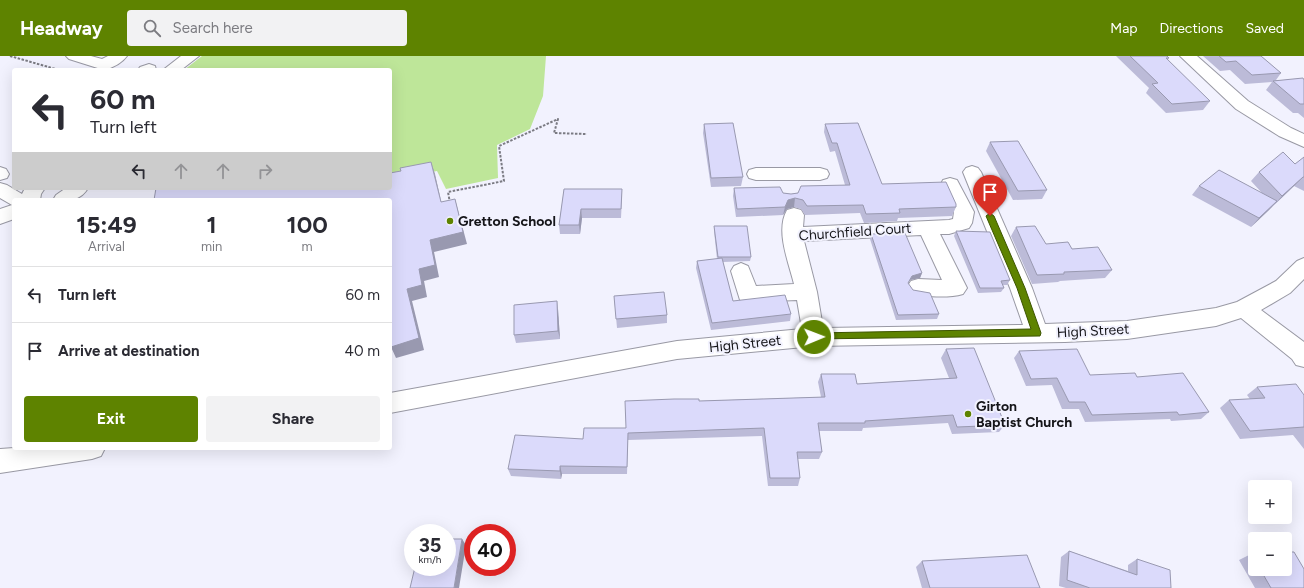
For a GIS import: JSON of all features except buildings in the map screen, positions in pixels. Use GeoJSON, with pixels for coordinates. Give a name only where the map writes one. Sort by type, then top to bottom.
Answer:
{"type":"FeatureCollection","features":[{"type":"Feature","properties":{"kind":"street"},"geometry":{"type":"LineString","coordinates":[[74,56],[105,68],[119,56]]}},
{"type":"Feature","properties":{"kind":"street"},"geometry":{"type":"LineString","coordinates":[[174,68],[191,56]]}},
{"type":"Feature","properties":{"kind":"street"},"geometry":{"type":"LineString","coordinates":[[1188,56],[1242,105],[1285,132],[1304,141]]}},
{"type":"Feature","properties":{"kind":"street"},"geometry":{"type":"LineString","coordinates":[[972,172],[1021,288],[1037,333]]}},
{"type":"Feature","properties":{"kind":"street"},"geometry":{"type":"LineString","coordinates":[[756,174],[784,181],[820,174]]}},
{"type":"Feature","properties":{"kind":"street","name":"Churchfield Court"},"geometry":{"type":"LineString","coordinates":[[814,337],[806,292],[792,235],[949,227],[962,222],[964,212],[950,184]]}},
{"type":"Feature","properties":{"kind":"street"},"geometry":{"type":"LineString","coordinates":[[0,189],[15,198]]}},
{"type":"Feature","properties":{"kind":"street"},"geometry":{"type":"LineString","coordinates":[[66,198],[76,190]]}},
{"type":"Feature","properties":{"kind":"street"},"geometry":{"type":"LineString","coordinates":[[0,217],[12,212]]}},
{"type":"Feature","properties":{"kind":"street"},"geometry":{"type":"LineString","coordinates":[[792,235],[794,215]]}},
{"type":"Feature","properties":{"kind":"street","name":"Churchfield Court"},"geometry":{"type":"LineString","coordinates":[[918,287],[956,288],[927,227]]}},
{"type":"Feature","properties":{"kind":"street","name":"High Street"},"geometry":{"type":"LineString","coordinates":[[392,403],[677,350],[814,337],[1127,330],[1216,317],[1244,309],[1283,287],[1304,266]]}},
{"type":"Feature","properties":{"kind":"street"},"geometry":{"type":"LineString","coordinates":[[740,271],[748,294],[806,292]]}},
{"type":"Feature","properties":{"kind":"street"},"geometry":{"type":"LineString","coordinates":[[1244,309],[1303,355]]}},
{"type":"Feature","properties":{"kind":"street"},"geometry":{"type":"LineString","coordinates":[[0,461],[78,450]]}},
{"type":"Feature","properties":{"kind":"path"},"geometry":{"type":"LineString","coordinates":[[10,56],[53,68]]}},
{"type":"Feature","properties":{"kind":"path"},"geometry":{"type":"LineString","coordinates":[[452,209],[448,192],[504,181],[500,146],[558,119],[554,133],[587,134]]}},
{"type":"Feature","properties":{"kind":"green space"},"geometry":{"type":"Polygon","coordinates":[[[202,56],[546,56],[543,96],[530,129],[497,145],[498,178],[446,189],[437,171],[392,181],[392,68],[187,68],[202,56]]]}},
{"type":"Feature","properties":{"kind":"place","name":"Gretton School"},"geometry":{"type":"Point","coordinates":[450,221]}},
{"type":"Feature","properties":{"kind":"place","name":"Girton Baptist Church"},"geometry":{"type":"Point","coordinates":[968,414]}},
{"type":"Feature","properties":{"kind":"route"},"geometry":{"type":"LineString","coordinates":[[814,337],[1037,333],[1021,288],[990,216]]}}]}
